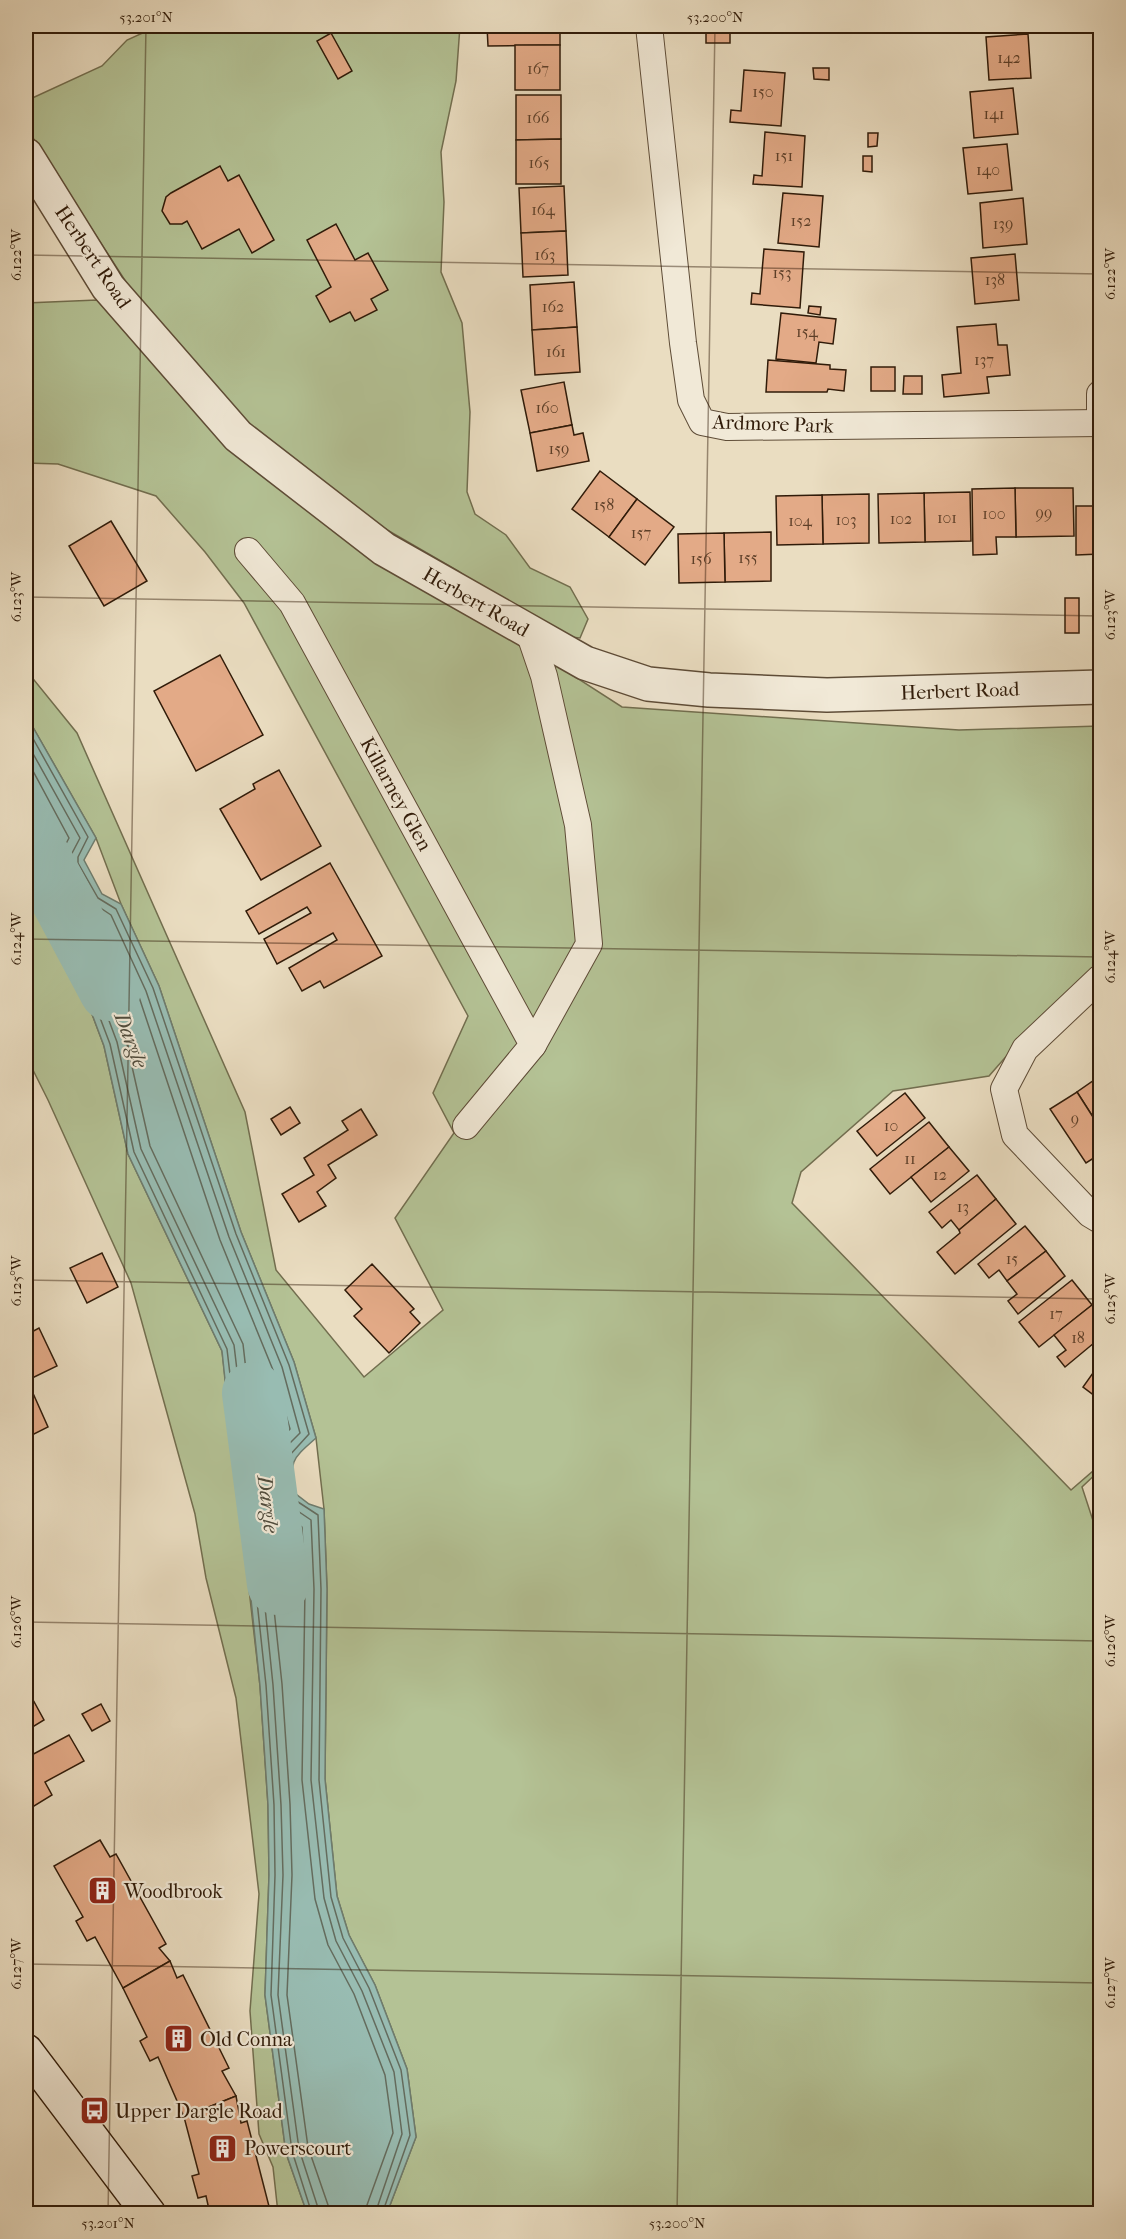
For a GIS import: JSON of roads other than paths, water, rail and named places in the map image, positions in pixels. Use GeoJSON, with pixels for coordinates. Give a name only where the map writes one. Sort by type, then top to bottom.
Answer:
{"type":"FeatureCollection","features":[{"type":"Feature","properties":{"kind":"street","name":"Ardmore Park"},"geometry":{"type":"LineString","coordinates":[[649,26],[685,355],[692,399],[702,422],[727,427],[1100,423],[1101,394]]}},
{"type":"Feature","properties":{"kind":"street","name":"Herbert Road"},"geometry":{"type":"LineString","coordinates":[[26,155],[108,287],[238,436],[384,549],[585,663],[648,684],[709,690],[827,694],[1101,687]]}},
{"type":"Feature","properties":{"kind":"street","name":"Killarney Glen"},"geometry":{"type":"LineString","coordinates":[[248,551],[292,603],[533,1045]]}},
{"type":"Feature","properties":{"kind":"street"},"geometry":{"type":"LineString","coordinates":[[466,1126],[533,1045],[589,944],[578,825],[544,676],[529,632]]}},
{"type":"Feature","properties":{"kind":"street"},"geometry":{"type":"LineString","coordinates":[[1101,978],[1025,1049],[1005,1089],[1014,1135],[1090,1214],[1101,1220]]}},
{"type":"Feature","properties":{"kind":"street"},"geometry":{"type":"LineString","coordinates":[[26,2051],[149,2214]]}},
{"type":"Feature","properties":{"kind":"water"},"geometry":{"type":"Polygon","coordinates":[[[26,715],[96,838],[84,860],[102,894],[121,904],[159,986],[241,1232],[294,1362],[316,1438],[297,1457],[293,1474],[296,1494],[309,1504],[324,1509],[327,1589],[325,1779],[337,1896],[349,1935],[375,1985],[407,2069],[416,2137],[387,2213],[307,2213],[286,2153],[265,1995],[269,1875],[268,1805],[260,1686],[244,1532],[262,1510],[266,1498],[266,1486],[263,1474],[256,1464],[246,1455],[232,1448],[222,1351],[128,1154],[104,1046],[69,953],[67,929],[72,907],[70,894],[62,884],[26,867],[26,715]]]}},
{"type":"Feature","properties":{"kind":"waterway","name":"Dargle"},"geometry":{"type":"LineString","coordinates":[[26,832],[110,990]]}},
{"type":"Feature","properties":{"kind":"waterway","name":"Dargle"},"geometry":{"type":"LineString","coordinates":[[253,1393],[278,1584]]}},
{"type":"Feature","properties":{"kind":"place","name":"Woodbrook"},"geometry":{"type":"Point","coordinates":[103,1891]}},
{"type":"Feature","properties":{"kind":"place","name":"Old Conna"},"geometry":{"type":"Point","coordinates":[179,2039]}},
{"type":"Feature","properties":{"kind":"place","name":"Upper Dargle Road"},"geometry":{"type":"Point","coordinates":[94,2111]}},
{"type":"Feature","properties":{"kind":"place","name":"Powerscourt"},"geometry":{"type":"Point","coordinates":[223,2148]}}]}
